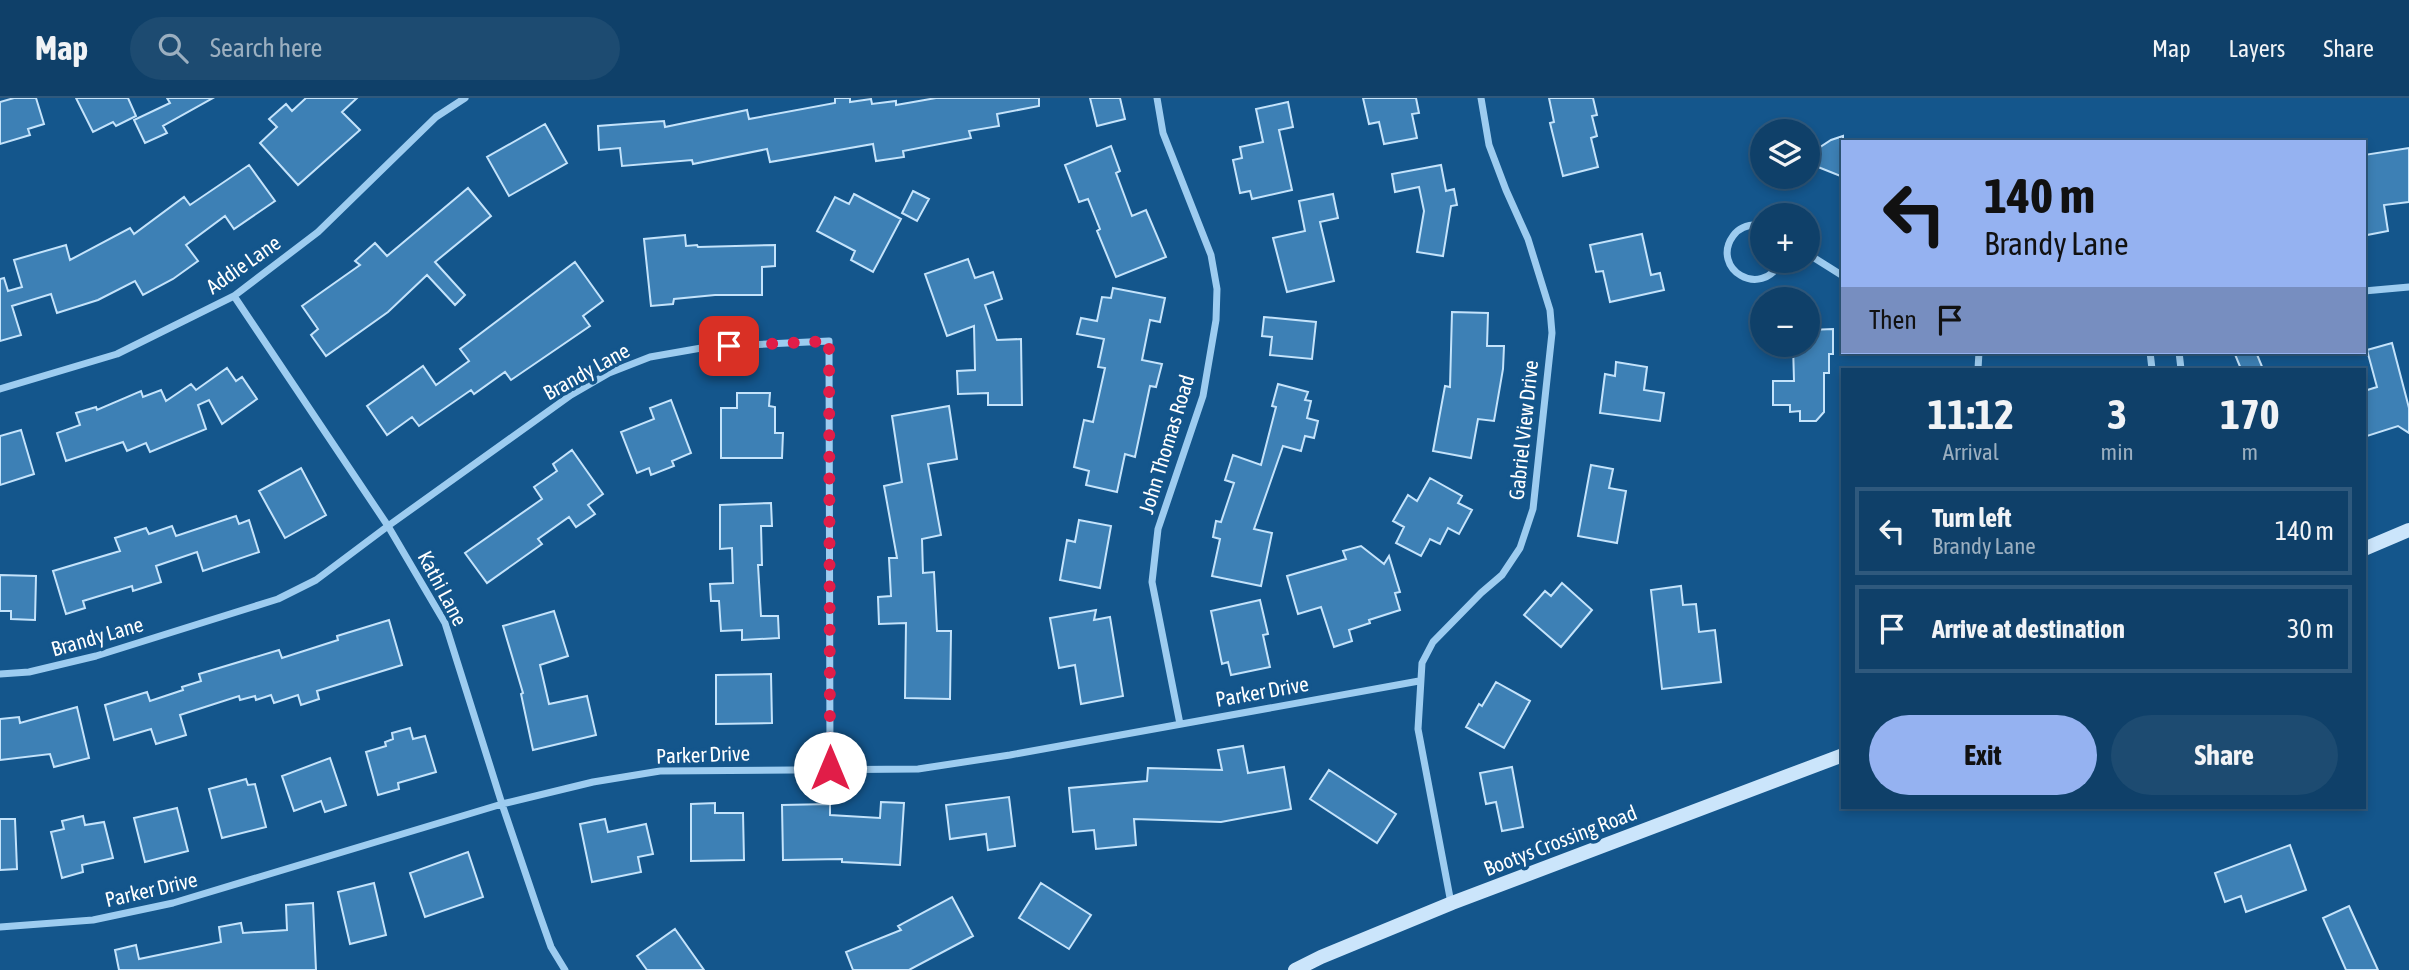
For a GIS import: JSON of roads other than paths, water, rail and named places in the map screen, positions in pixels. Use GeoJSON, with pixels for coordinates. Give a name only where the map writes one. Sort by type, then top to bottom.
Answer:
{"type":"FeatureCollection","features":[{"type":"Feature","properties":{"kind":"street","name":"Addie Lane"},"geometry":{"type":"LineString","coordinates":[[0,389],[117,354],[234,296],[318,232],[436,117],[465,98]]}},
{"type":"Feature","properties":{"kind":"street","name":"John Thomas Road"},"geometry":{"type":"LineString","coordinates":[[1157,98],[1163,133],[1211,256],[1217,289],[1216,320],[1203,396],[1158,529],[1152,582],[1180,723]]}},
{"type":"Feature","properties":{"kind":"street","name":"Gabriel View Drive"},"geometry":{"type":"LineString","coordinates":[[1452,903],[1418,729],[1422,663],[1433,642],[1502,575],[1520,548],[1533,509],[1552,333],[1550,310],[1528,239],[1489,145],[1481,98]]}},
{"type":"Feature","properties":{"kind":"street"},"geometry":{"type":"LineString","coordinates":[[1750,225],[1735,233],[1727,249],[1731,267],[1745,278],[1763,279],[1771,273]]}},
{"type":"Feature","properties":{"kind":"street"},"geometry":{"type":"LineString","coordinates":[[1820,262],[1841,275]]}},
{"type":"Feature","properties":{"kind":"street"},"geometry":{"type":"LineString","coordinates":[[2366,290],[2409,287]]}},
{"type":"Feature","properties":{"kind":"street","name":"Kathi Lane"},"geometry":{"type":"LineString","coordinates":[[234,296],[388,526],[445,622],[502,804],[551,947],[565,970]]}},
{"type":"Feature","properties":{"kind":"street","name":"Brandy Lane"},"geometry":{"type":"LineString","coordinates":[[0,674],[29,672],[96,656],[278,599],[316,580],[571,395],[609,373],[650,356],[707,347],[829,341],[830,768]]}},
{"type":"Feature","properties":{"kind":"street"},"geometry":{"type":"LineString","coordinates":[[2366,548],[2409,530]]}},
{"type":"Feature","properties":{"kind":"street","name":"Parker Drive"},"geometry":{"type":"LineString","coordinates":[[0,927],[93,920],[173,903],[502,804],[593,782],[660,771],[918,769],[1010,755],[1419,681]]}},
{"type":"Feature","properties":{"kind":"street","name":"Bootys Crossing Road"},"geometry":{"type":"LineString","coordinates":[[1295,970],[1452,903],[1841,756]]}}]}
